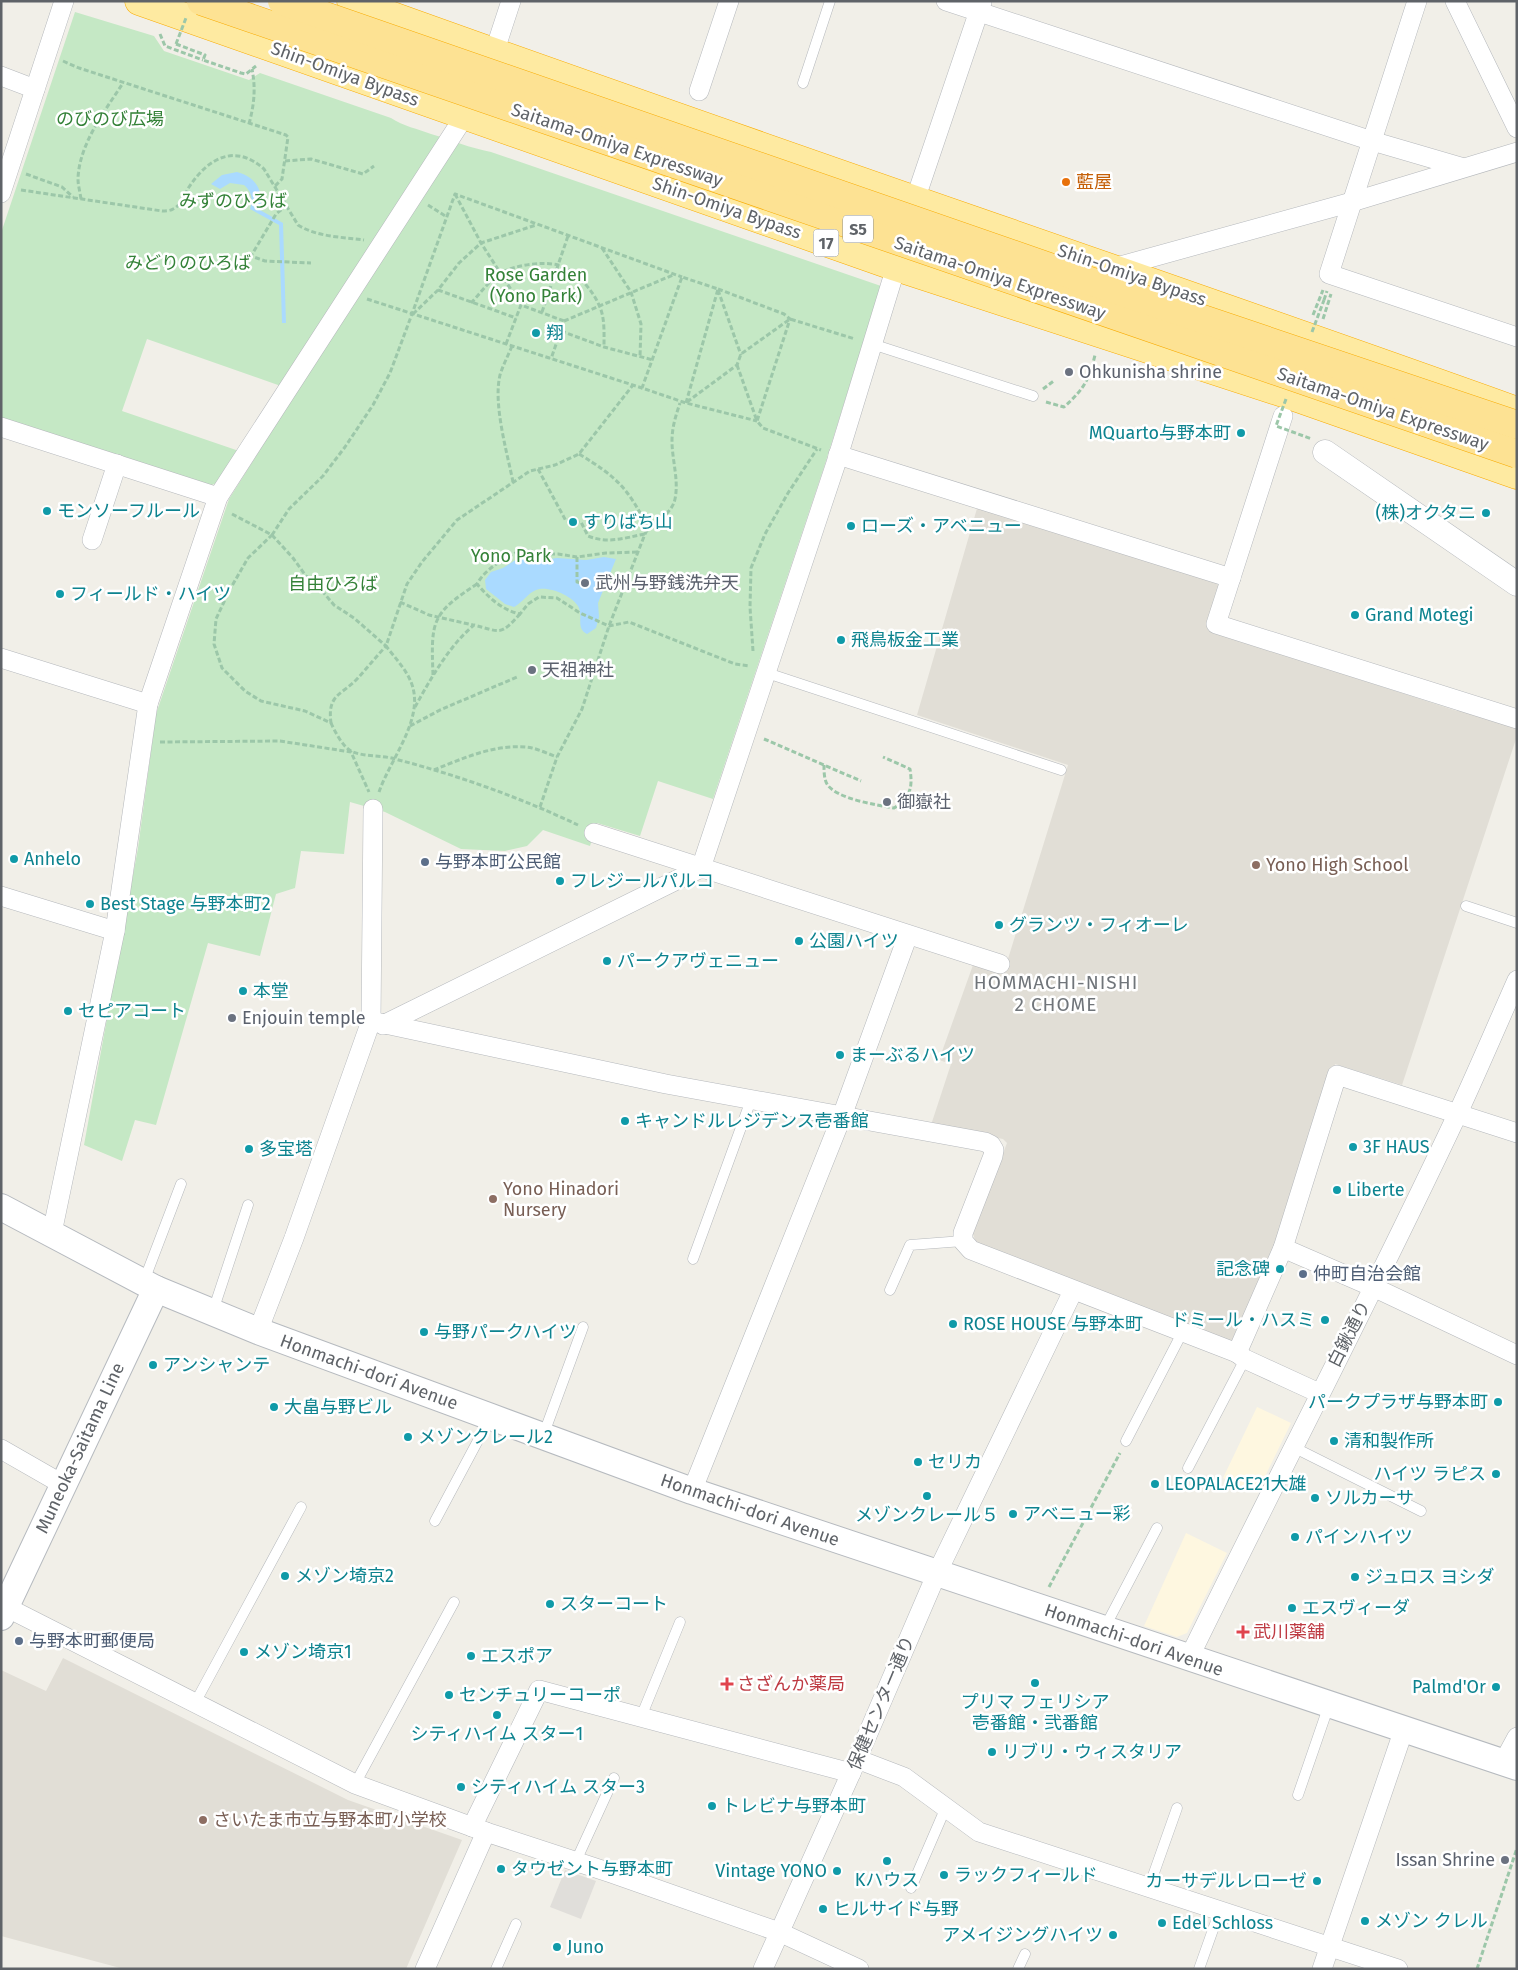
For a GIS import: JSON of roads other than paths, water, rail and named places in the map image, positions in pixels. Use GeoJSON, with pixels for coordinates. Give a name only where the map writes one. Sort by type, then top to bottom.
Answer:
{"type":"FeatureCollection","features":[{"type":"Feature","properties":{"kind":"highway","name":"Shin-Omiya Bypass"},"geometry":{"type":"LineString","coordinates":[[139,1],[896,267],[1290,395],[1517,475]]}},
{"type":"Feature","properties":{"kind":"highway","name":"Saitama-Omiya Expressway"},"geometry":{"type":"LineString","coordinates":[[282,1],[1084,279],[1517,425]]}},
{"type":"Feature","properties":{"kind":"highway","name":"Shin-Omiya Bypass"},"geometry":{"type":"LineString","coordinates":[[351,1],[494,53],[1113,268],[1517,411]]}},
{"type":"Feature","properties":{"kind":"highway","name":"Saitama-Omiya Expressway"},"geometry":{"type":"LineString","coordinates":[[195,6],[1517,454]]}},
{"type":"Feature","properties":{"kind":"main road","name":"Honmachi-dori Avenue"},"geometry":{"type":"LineString","coordinates":[[1,1207],[150,1286],[258,1331],[692,1490],[1510,1765]]}},
{"type":"Feature","properties":{"kind":"main road","name":"Muneoka-Saitama Line"},"geometry":{"type":"LineString","coordinates":[[5,1602],[62,1484],[150,1286]]}},
{"type":"Feature","properties":{"kind":"street"},"geometry":{"type":"LineString","coordinates":[[1,193],[64,1]]}},
{"type":"Feature","properties":{"kind":"street"},"geometry":{"type":"LineString","coordinates":[[494,53],[511,1]]}},
{"type":"Feature","properties":{"kind":"street"},"geometry":{"type":"LineString","coordinates":[[699,91],[729,1]]}},
{"type":"Feature","properties":{"kind":"street"},"geometry":{"type":"LineString","coordinates":[[946,1],[981,7],[1372,141],[1461,168]]}},
{"type":"Feature","properties":{"kind":"street"},"geometry":{"type":"LineString","coordinates":[[1417,1],[1329,274],[1517,337]]}},
{"type":"Feature","properties":{"kind":"street"},"geometry":{"type":"LineString","coordinates":[[1455,1],[1517,128]]}},
{"type":"Feature","properties":{"kind":"street"},"geometry":{"type":"LineString","coordinates":[[916,200],[981,7]]}},
{"type":"Feature","properties":{"kind":"street"},"geometry":{"type":"LineString","coordinates":[[1,76],[36,88]]}},
{"type":"Feature","properties":{"kind":"street"},"geometry":{"type":"LineString","coordinates":[[52,1233],[115,931],[148,704],[218,497],[464,116]]}},
{"type":"Feature","properties":{"kind":"street"},"geometry":{"type":"LineString","coordinates":[[1113,268],[1352,202],[1517,152]]}},
{"type":"Feature","properties":{"kind":"street"},"geometry":{"type":"LineString","coordinates":[[377,1023],[701,868],[838,456],[896,267]]}},
{"type":"Feature","properties":{"kind":"street"},"geometry":{"type":"LineString","coordinates":[[1279,421],[1216,624],[1517,719]]}},
{"type":"Feature","properties":{"kind":"street"},"geometry":{"type":"LineString","coordinates":[[1,428],[218,497]]}},
{"type":"Feature","properties":{"kind":"street"},"geometry":{"type":"LineString","coordinates":[[1319,446],[1517,584]]}},
{"type":"Feature","properties":{"kind":"street"},"geometry":{"type":"LineString","coordinates":[[838,456],[1231,578]]}},
{"type":"Feature","properties":{"kind":"street"},"geometry":{"type":"LineString","coordinates":[[92,540],[117,464]]}},
{"type":"Feature","properties":{"kind":"street"},"geometry":{"type":"LineString","coordinates":[[1,658],[148,704]]}},
{"type":"Feature","properties":{"kind":"street"},"geometry":{"type":"LineString","coordinates":[[258,1331],[377,1023],[374,806]]}},
{"type":"Feature","properties":{"kind":"street"},"geometry":{"type":"LineString","coordinates":[[594,833],[1000,964]]}},
{"type":"Feature","properties":{"kind":"street"},"geometry":{"type":"LineString","coordinates":[[1,896],[115,931]]}},
{"type":"Feature","properties":{"kind":"street"},"geometry":{"type":"LineString","coordinates":[[692,1490],[842,1116],[908,935]]}},
{"type":"Feature","properties":{"kind":"street","name":"白鍬通り"},"geometry":{"type":"LineString","coordinates":[[1189,1658],[1319,1393],[1374,1287],[1457,1114],[1517,980]]}},
{"type":"Feature","properties":{"kind":"street"},"geometry":{"type":"LineString","coordinates":[[377,1023],[657,1082],[986,1142],[994,1150],[993,1156],[963,1232],[964,1241],[971,1250],[1241,1356],[1319,1393]]}},
{"type":"Feature","properties":{"kind":"street"},"geometry":{"type":"LineString","coordinates":[[1241,1356],[1282,1248],[1337,1075],[1517,1133]]}},
{"type":"Feature","properties":{"kind":"street"},"geometry":{"type":"LineString","coordinates":[[1282,1248],[1374,1287],[1517,1355]]}},
{"type":"Feature","properties":{"kind":"street","name":"保健センター通り"},"geometry":{"type":"LineString","coordinates":[[763,1969],[854,1766],[937,1573],[1073,1291]]}},
{"type":"Feature","properties":{"kind":"street"},"geometry":{"type":"LineString","coordinates":[[1,1449],[62,1484]]}},
{"type":"Feature","properties":{"kind":"street"},"geometry":{"type":"LineString","coordinates":[[5,1602],[195,1703],[355,1784],[479,1829],[778,1932],[859,1969]]}},
{"type":"Feature","properties":{"kind":"street"},"geometry":{"type":"LineString","coordinates":[[425,1969],[479,1829],[539,1690],[641,1717],[904,1777],[979,1832],[1398,1969]]}},
{"type":"Feature","properties":{"kind":"street"},"geometry":{"type":"LineString","coordinates":[[1322,1969],[1404,1729]]}},
{"type":"Feature","properties":{"kind":"street"},"geometry":{"type":"LineString","coordinates":[[1510,1765],[1517,1737]]}},
{"type":"Feature","properties":{"kind":"lane"},"geometry":{"type":"LineString","coordinates":[[803,83],[830,1]]}},
{"type":"Feature","properties":{"kind":"lane"},"geometry":{"type":"LineString","coordinates":[[872,344],[1034,396]]}},
{"type":"Feature","properties":{"kind":"lane"},"geometry":{"type":"LineString","coordinates":[[767,673],[1061,770]]}},
{"type":"Feature","properties":{"kind":"lane"},"geometry":{"type":"LineString","coordinates":[[1466,906],[1517,923]]}},
{"type":"Feature","properties":{"kind":"lane"},"geometry":{"type":"LineString","coordinates":[[693,1259],[751,1100]]}},
{"type":"Feature","properties":{"kind":"lane"},"geometry":{"type":"LineString","coordinates":[[150,1286],[181,1184]]}},
{"type":"Feature","properties":{"kind":"lane"},"geometry":{"type":"LineString","coordinates":[[212,1313],[248,1205]]}},
{"type":"Feature","properties":{"kind":"lane"},"geometry":{"type":"LineString","coordinates":[[890,1290],[910,1245],[964,1241]]}},
{"type":"Feature","properties":{"kind":"lane"},"geometry":{"type":"LineString","coordinates":[[543,1436],[583,1327]]}},
{"type":"Feature","properties":{"kind":"lane"},"geometry":{"type":"LineString","coordinates":[[1126,1441],[1182,1333]]}},
{"type":"Feature","properties":{"kind":"lane"},"geometry":{"type":"LineString","coordinates":[[1188,1468],[1241,1356]]}},
{"type":"Feature","properties":{"kind":"lane"},"geometry":{"type":"LineString","coordinates":[[435,1521],[491,1417]]}},
{"type":"Feature","properties":{"kind":"lane"},"geometry":{"type":"LineString","coordinates":[[1293,1447],[1421,1511]]}},
{"type":"Feature","properties":{"kind":"lane"},"geometry":{"type":"LineString","coordinates":[[195,1703],[301,1507]]}},
{"type":"Feature","properties":{"kind":"lane"},"geometry":{"type":"LineString","coordinates":[[1104,1630],[1157,1528]]}},
{"type":"Feature","properties":{"kind":"lane"},"geometry":{"type":"LineString","coordinates":[[355,1784],[454,1602]]}},
{"type":"Feature","properties":{"kind":"lane"},"geometry":{"type":"LineString","coordinates":[[641,1717],[680,1622]]}},
{"type":"Feature","properties":{"kind":"lane"},"geometry":{"type":"LineString","coordinates":[[1298,1796],[1329,1704]]}},
{"type":"Feature","properties":{"kind":"lane"},"geometry":{"type":"LineString","coordinates":[[576,1861],[614,1778]]}},
{"type":"Feature","properties":{"kind":"lane"},"geometry":{"type":"LineString","coordinates":[[911,1888],[946,1807]]}},
{"type":"Feature","properties":{"kind":"lane"},"geometry":{"type":"LineString","coordinates":[[1149,1887],[1177,1808]]}},
{"type":"Feature","properties":{"kind":"lane"},"geometry":{"type":"LineString","coordinates":[[1199,1969],[1220,1910]]}},
{"type":"Feature","properties":{"kind":"lane"},"geometry":{"type":"LineString","coordinates":[[496,1969],[516,1924]]}},
{"type":"Feature","properties":{"kind":"lane"},"geometry":{"type":"LineString","coordinates":[[1018,1969],[1025,1954]]}},
{"type":"Feature","properties":{"kind":"water"},"geometry":{"type":"Polygon","coordinates":[[[237,172],[244,174],[254,181],[261,197],[260,210],[283,223],[286,323],[282,323],[279,225],[250,209],[251,196],[249,190],[244,185],[230,183],[220,189],[211,184],[222,175],[237,172]]]}},
{"type":"Feature","properties":{"kind":"water"},"geometry":{"type":"Polygon","coordinates":[[[525,554],[536,555],[544,560],[557,558],[586,560],[604,557],[616,559],[598,603],[599,617],[596,628],[587,634],[583,631],[580,625],[580,610],[578,606],[559,592],[547,589],[536,590],[514,607],[505,604],[486,589],[485,580],[491,572],[503,568],[525,554]]]}},
{"type":"Feature","properties":{"kind":"place","name":"藍屋"},"geometry":{"type":"Point","coordinates":[1066,182]}},
{"type":"Feature","properties":{"kind":"place","name":"翔"},"geometry":{"type":"Point","coordinates":[536,333]}},
{"type":"Feature","properties":{"kind":"place","name":"Ohkunisha shrine"},"geometry":{"type":"Point","coordinates":[1069,372]}},
{"type":"Feature","properties":{"kind":"place","name":"MQuarto与野本町"},"geometry":{"type":"Point","coordinates":[1241,433]}},
{"type":"Feature","properties":{"kind":"place","name":"モンソーフルール"},"geometry":{"type":"Point","coordinates":[47,511]}},
{"type":"Feature","properties":{"kind":"place","name":"(株)オクタニ"},"geometry":{"type":"Point","coordinates":[1486,513]}},
{"type":"Feature","properties":{"kind":"place","name":"すりばち山"},"geometry":{"type":"Point","coordinates":[573,522]}},
{"type":"Feature","properties":{"kind":"place","name":"ローズ・アベニュー"},"geometry":{"type":"Point","coordinates":[851,526]}},
{"type":"Feature","properties":{"kind":"place","name":"武州与野銭洗弁天"},"geometry":{"type":"Point","coordinates":[585,583]}},
{"type":"Feature","properties":{"kind":"place","name":"フィールド・ハイツ"},"geometry":{"type":"Point","coordinates":[60,594]}},
{"type":"Feature","properties":{"kind":"place","name":"Grand Motegi"},"geometry":{"type":"Point","coordinates":[1355,615]}},
{"type":"Feature","properties":{"kind":"place","name":"飛鳥板金工業"},"geometry":{"type":"Point","coordinates":[841,640]}},
{"type":"Feature","properties":{"kind":"place","name":"天祖神社"},"geometry":{"type":"Point","coordinates":[532,670]}},
{"type":"Feature","properties":{"kind":"place","name":"御嶽社"},"geometry":{"type":"Point","coordinates":[887,802]}},
{"type":"Feature","properties":{"kind":"place","name":"Anhelo"},"geometry":{"type":"Point","coordinates":[14,859]}},
{"type":"Feature","properties":{"kind":"place","name":"与野本町公民館"},"geometry":{"type":"Point","coordinates":[425,862]}},
{"type":"Feature","properties":{"kind":"place","name":"Yono High School"},"geometry":{"type":"Point","coordinates":[1256,865]}},
{"type":"Feature","properties":{"kind":"place","name":"フレジールパルコ"},"geometry":{"type":"Point","coordinates":[560,881]}},
{"type":"Feature","properties":{"kind":"place","name":"Best Stage 与野本町2"},"geometry":{"type":"Point","coordinates":[90,904]}},
{"type":"Feature","properties":{"kind":"place","name":"グランツ・フィオーレ"},"geometry":{"type":"Point","coordinates":[999,925]}},
{"type":"Feature","properties":{"kind":"place","name":"公園ハイツ"},"geometry":{"type":"Point","coordinates":[799,941]}},
{"type":"Feature","properties":{"kind":"place","name":"パークアヴェニュー"},"geometry":{"type":"Point","coordinates":[607,961]}},
{"type":"Feature","properties":{"kind":"place","name":"本堂"},"geometry":{"type":"Point","coordinates":[243,991]}},
{"type":"Feature","properties":{"kind":"place","name":"セピアコート"},"geometry":{"type":"Point","coordinates":[68,1011]}},
{"type":"Feature","properties":{"kind":"place","name":"Enjouin temple"},"geometry":{"type":"Point","coordinates":[232,1018]}},
{"type":"Feature","properties":{"kind":"place","name":"まーぶるハイツ"},"geometry":{"type":"Point","coordinates":[840,1055]}},
{"type":"Feature","properties":{"kind":"place","name":"キャンドルレジデンス壱番館"},"geometry":{"type":"Point","coordinates":[625,1121]}},
{"type":"Feature","properties":{"kind":"place","name":"3F HAUS"},"geometry":{"type":"Point","coordinates":[1353,1147]}},
{"type":"Feature","properties":{"kind":"place","name":"多宝塔"},"geometry":{"type":"Point","coordinates":[249,1149]}},
{"type":"Feature","properties":{"kind":"place","name":"Liberte"},"geometry":{"type":"Point","coordinates":[1337,1190]}},
{"type":"Feature","properties":{"kind":"place","name":"Yono Hinadori Nursery"},"geometry":{"type":"Point","coordinates":[493,1199]}},
{"type":"Feature","properties":{"kind":"place","name":"記念碑"},"geometry":{"type":"Point","coordinates":[1280,1269]}},
{"type":"Feature","properties":{"kind":"place","name":"仲町自治会館"},"geometry":{"type":"Point","coordinates":[1303,1274]}},
{"type":"Feature","properties":{"kind":"place","name":"ドミール・ハスミ"},"geometry":{"type":"Point","coordinates":[1325,1320]}},
{"type":"Feature","properties":{"kind":"place","name":"ROSE HOUSE 与野本町"},"geometry":{"type":"Point","coordinates":[953,1324]}},
{"type":"Feature","properties":{"kind":"place","name":"与野パークハイツ"},"geometry":{"type":"Point","coordinates":[424,1332]}},
{"type":"Feature","properties":{"kind":"place","name":"アンシャンテ"},"geometry":{"type":"Point","coordinates":[153,1365]}},
{"type":"Feature","properties":{"kind":"place","name":"パークプラザ与野本町"},"geometry":{"type":"Point","coordinates":[1498,1402]}},
{"type":"Feature","properties":{"kind":"place","name":"大畠与野ビル"},"geometry":{"type":"Point","coordinates":[274,1407]}},
{"type":"Feature","properties":{"kind":"place","name":"メゾンクレール2"},"geometry":{"type":"Point","coordinates":[408,1437]}},
{"type":"Feature","properties":{"kind":"place","name":"清和製作所"},"geometry":{"type":"Point","coordinates":[1334,1441]}},
{"type":"Feature","properties":{"kind":"place","name":"セリカ"},"geometry":{"type":"Point","coordinates":[918,1462]}},
{"type":"Feature","properties":{"kind":"place","name":"ハイツ ラピス"},"geometry":{"type":"Point","coordinates":[1496,1474]}},
{"type":"Feature","properties":{"kind":"place","name":"LEOPALACE21大雄"},"geometry":{"type":"Point","coordinates":[1155,1484]}},
{"type":"Feature","properties":{"kind":"place","name":"メゾンクレール５"},"geometry":{"type":"Point","coordinates":[927,1496]}},
{"type":"Feature","properties":{"kind":"place","name":"ソルカーサ"},"geometry":{"type":"Point","coordinates":[1315,1498]}},
{"type":"Feature","properties":{"kind":"place","name":"アベニュー彩"},"geometry":{"type":"Point","coordinates":[1013,1514]}},
{"type":"Feature","properties":{"kind":"place","name":"パインハイツ"},"geometry":{"type":"Point","coordinates":[1295,1537]}},
{"type":"Feature","properties":{"kind":"place","name":"メゾン埼京2"},"geometry":{"type":"Point","coordinates":[285,1576]}},
{"type":"Feature","properties":{"kind":"place","name":"ジュロス ヨシダ"},"geometry":{"type":"Point","coordinates":[1355,1577]}},
{"type":"Feature","properties":{"kind":"place","name":"スターコート"},"geometry":{"type":"Point","coordinates":[550,1604]}},
{"type":"Feature","properties":{"kind":"place","name":"エスヴィーダ"},"geometry":{"type":"Point","coordinates":[1292,1608]}},
{"type":"Feature","properties":{"kind":"place","name":"武川薬舗"},"geometry":{"type":"Point","coordinates":[1243,1632]}},
{"type":"Feature","properties":{"kind":"place","name":"与野本町郵便局"},"geometry":{"type":"Point","coordinates":[19,1641]}},
{"type":"Feature","properties":{"kind":"place","name":"メゾン埼京1"},"geometry":{"type":"Point","coordinates":[244,1652]}},
{"type":"Feature","properties":{"kind":"place","name":"エスポア"},"geometry":{"type":"Point","coordinates":[471,1656]}},
{"type":"Feature","properties":{"kind":"place","name":"プリマ フェリシア 壱番館・弐番館"},"geometry":{"type":"Point","coordinates":[1035,1683]}},
{"type":"Feature","properties":{"kind":"place","name":"さざんか薬局"},"geometry":{"type":"Point","coordinates":[727,1684]}},
{"type":"Feature","properties":{"kind":"place","name":"Palmd'Or"},"geometry":{"type":"Point","coordinates":[1496,1687]}},
{"type":"Feature","properties":{"kind":"place","name":"センチュリーコーポ"},"geometry":{"type":"Point","coordinates":[449,1695]}},
{"type":"Feature","properties":{"kind":"place","name":"シティハイム スター1"},"geometry":{"type":"Point","coordinates":[497,1715]}},
{"type":"Feature","properties":{"kind":"place","name":"リブリ・ウィスタリア"},"geometry":{"type":"Point","coordinates":[992,1752]}},
{"type":"Feature","properties":{"kind":"place","name":"シティハイム スター3"},"geometry":{"type":"Point","coordinates":[461,1787]}},
{"type":"Feature","properties":{"kind":"place","name":"トレビナ与野本町"},"geometry":{"type":"Point","coordinates":[712,1806]}},
{"type":"Feature","properties":{"kind":"place","name":"さいたま市立与野本町小学校"},"geometry":{"type":"Point","coordinates":[203,1820]}},
{"type":"Feature","properties":{"kind":"place","name":"Issan Shrine"},"geometry":{"type":"Point","coordinates":[1505,1860]}},
{"type":"Feature","properties":{"kind":"place","name":"Kハウス"},"geometry":{"type":"Point","coordinates":[887,1861]}},
{"type":"Feature","properties":{"kind":"place","name":"タウゼント与野本町"},"geometry":{"type":"Point","coordinates":[501,1869]}},
{"type":"Feature","properties":{"kind":"place","name":"Vintage YONO"},"geometry":{"type":"Point","coordinates":[837,1871]}},
{"type":"Feature","properties":{"kind":"place","name":"ラックフィールド"},"geometry":{"type":"Point","coordinates":[944,1875]}},
{"type":"Feature","properties":{"kind":"place","name":"カーサデルレローゼ"},"geometry":{"type":"Point","coordinates":[1317,1881]}},
{"type":"Feature","properties":{"kind":"place","name":"ヒルサイド与野"},"geometry":{"type":"Point","coordinates":[823,1909]}},
{"type":"Feature","properties":{"kind":"place","name":"メゾン クレル"},"geometry":{"type":"Point","coordinates":[1365,1921]}},
{"type":"Feature","properties":{"kind":"place","name":"Edel Schloss"},"geometry":{"type":"Point","coordinates":[1162,1923]}},
{"type":"Feature","properties":{"kind":"place","name":"アメイジングハイツ"},"geometry":{"type":"Point","coordinates":[1113,1935]}},
{"type":"Feature","properties":{"kind":"place","name":"Juno"},"geometry":{"type":"Point","coordinates":[557,1947]}},
{"type":"Feature","properties":{"kind":"district","name":"HOMMACHI-NISHI 2 CHOME"},"geometry":{"type":"Point","coordinates":[1056,993]}},
{"type":"Feature","properties":{"kind":"park label","name":"のびのび広場"},"geometry":{"type":"Point","coordinates":[110,119]}},
{"type":"Feature","properties":{"kind":"park label","name":"みずのひろば"},"geometry":{"type":"Point","coordinates":[233,201]}},
{"type":"Feature","properties":{"kind":"park label","name":"みどりのひろば"},"geometry":{"type":"Point","coordinates":[188,263]}},
{"type":"Feature","properties":{"kind":"park label","name":"Rose Garden (Yono Park)"},"geometry":{"type":"Point","coordinates":[536,285]}},
{"type":"Feature","properties":{"kind":"park label","name":"Yono Park"},"geometry":{"type":"Point","coordinates":[511,556]}},
{"type":"Feature","properties":{"kind":"park label","name":"自由ひろば"},"geometry":{"type":"Point","coordinates":[333,584]}}]}
